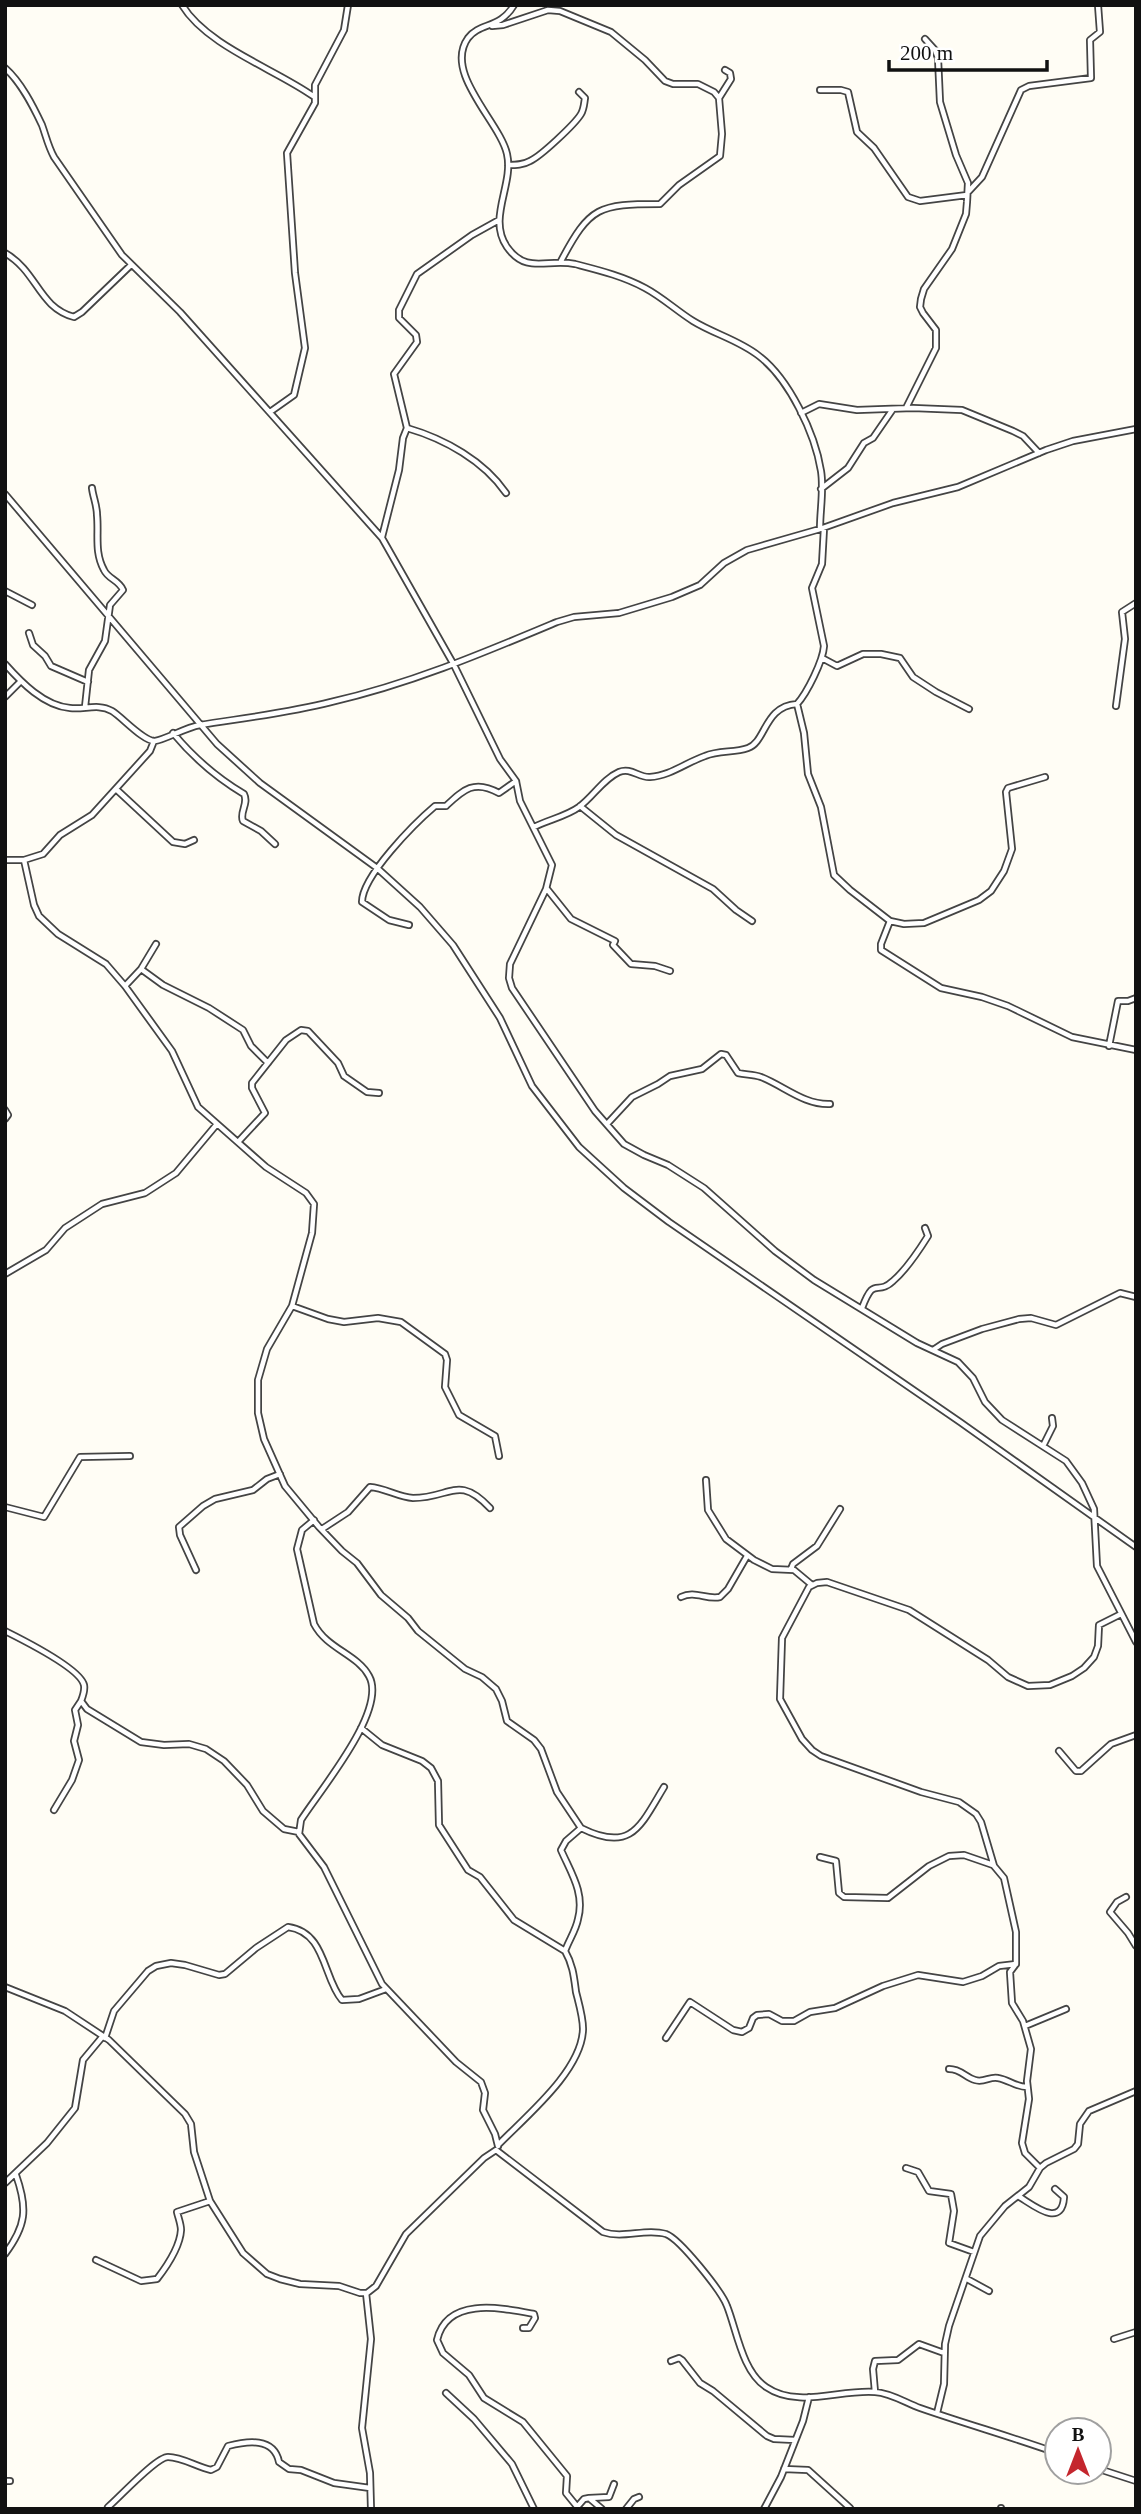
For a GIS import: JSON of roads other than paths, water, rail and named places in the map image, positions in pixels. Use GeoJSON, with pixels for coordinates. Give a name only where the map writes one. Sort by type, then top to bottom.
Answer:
{"type":"FeatureCollection","features":[{"type":"Feature","properties":{"kind":"street"},"geometry":{"type":"LineString","coordinates":[[182,5],[206,31],[314,97]]}},
{"type":"Feature","properties":{"kind":"street"},"geometry":{"type":"LineString","coordinates":[[270,412],[294,395],[304,357],[286,157],[288,148],[315,103],[317,79],[346,24],[348,5]]}},
{"type":"Feature","properties":{"kind":"street"},"geometry":{"type":"LineString","coordinates":[[514,5],[501,21],[467,39],[463,50],[463,67],[471,89],[506,150],[508,165],[499,219],[503,241],[520,261],[534,265],[561,261],[602,271],[645,288],[691,320],[733,339],[757,354],[779,377],[801,413],[809,428],[821,473],[822,564],[811,588],[824,646],[822,658],[797,704],[784,706],[778,711],[750,748],[706,755],[649,778],[632,771],[622,771],[607,780],[580,806],[534,827]]}},
{"type":"Feature","properties":{"kind":"street"},"geometry":{"type":"LineString","coordinates":[[820,90],[848,92],[857,132],[874,148],[908,197],[920,201],[968,193],[982,177],[1021,90],[1029,86],[1091,78],[1090,40],[1100,32],[1098,5]]}},
{"type":"Feature","properties":{"kind":"street"},"geometry":{"type":"LineString","coordinates":[[491,26],[503,25],[548,10],[560,11],[611,32],[645,60],[665,81],[673,84],[698,84],[707,87],[719,98]]}},
{"type":"Feature","properties":{"kind":"street"},"geometry":{"type":"LineString","coordinates":[[906,408],[936,348],[936,330],[920,307],[921,299],[924,289],[952,248],[966,214],[968,193],[965,171],[956,155],[940,102],[938,58],[925,39]]}},
{"type":"Feature","properties":{"kind":"street"},"geometry":{"type":"LineString","coordinates":[[5,68],[20,85],[60,167],[114,246],[180,312],[382,538],[454,665],[500,759],[516,780],[520,802],[552,865],[546,889],[510,964],[510,983],[595,1111],[624,1143],[668,1165],[704,1188],[775,1251],[814,1280],[964,1367],[990,1408],[1002,1420],[1066,1461],[1092,1503],[1097,1566],[1136,1642]]}},
{"type":"Feature","properties":{"kind":"street"},"geometry":{"type":"LineString","coordinates":[[561,261],[575,236],[596,211],[619,205],[660,204],[679,185],[720,156],[722,134],[719,98],[732,79],[725,69]]}},
{"type":"Feature","properties":{"kind":"street"},"geometry":{"type":"LineString","coordinates":[[508,165],[531,161],[571,126],[582,112],[584,104],[585,98],[579,92]]}},
{"type":"Feature","properties":{"kind":"street"},"geometry":{"type":"LineString","coordinates":[[382,538],[407,428],[394,374],[417,345],[417,339],[399,318],[399,310],[417,274],[499,219]]}},
{"type":"Feature","properties":{"kind":"street"},"geometry":{"type":"LineString","coordinates":[[5,253],[26,269],[49,303],[74,317],[82,313],[131,265]]}},
{"type":"Feature","properties":{"kind":"street"},"geometry":{"type":"LineString","coordinates":[[801,413],[819,404],[858,410],[906,408],[967,411],[1023,436],[1040,453]]}},
{"type":"Feature","properties":{"kind":"street"},"geometry":{"type":"LineString","coordinates":[[821,490],[848,468],[864,443],[873,438],[893,409]]}},
{"type":"Feature","properties":{"kind":"street"},"geometry":{"type":"LineString","coordinates":[[407,428],[453,448],[478,463],[498,481],[506,493]]}},
{"type":"Feature","properties":{"kind":"street"},"geometry":{"type":"LineString","coordinates":[[5,664],[35,692],[63,707],[99,707],[112,711],[147,739],[154,741],[200,725],[335,702],[454,665],[557,622],[574,617],[619,613],[695,589],[724,563],[747,550],[893,503],[958,487],[1073,441],[1136,429]]}},
{"type":"Feature","properties":{"kind":"street"},"geometry":{"type":"LineString","coordinates":[[85,708],[92,662],[105,641],[110,605],[123,590],[120,584],[104,572],[96,545],[98,519],[92,488]]}},
{"type":"Feature","properties":{"kind":"street"},"geometry":{"type":"LineString","coordinates":[[5,494],[200,725],[260,783],[377,868],[420,907],[453,945],[500,1018],[532,1086],[579,1147],[624,1188],[669,1222],[1136,1547]]}},
{"type":"Feature","properties":{"kind":"street"},"geometry":{"type":"LineString","coordinates":[[5,592],[32,605]]}},
{"type":"Feature","properties":{"kind":"street"},"geometry":{"type":"LineString","coordinates":[[1116,706],[1125,639],[1122,612],[1136,603]]}},
{"type":"Feature","properties":{"kind":"street"},"geometry":{"type":"LineString","coordinates":[[29,633],[33,645],[51,666],[88,682]]}},
{"type":"Feature","properties":{"kind":"street"},"geometry":{"type":"LineString","coordinates":[[822,658],[837,666],[863,654],[900,658],[913,677],[970,709]]}},
{"type":"Feature","properties":{"kind":"street"},"geometry":{"type":"LineString","coordinates":[[5,697],[21,681]]}},
{"type":"Feature","properties":{"kind":"street"},"geometry":{"type":"LineString","coordinates":[[797,704],[804,733],[808,774],[821,807],[834,874],[890,921],[904,924],[924,923],[986,896],[998,882],[1011,857],[1013,842],[1006,792],[1008,788],[1045,777]]}},
{"type":"Feature","properties":{"kind":"street"},"geometry":{"type":"LineString","coordinates":[[173,733],[184,747],[209,769],[244,794],[246,801],[243,821],[261,831],[275,844]]}},
{"type":"Feature","properties":{"kind":"street"},"geometry":{"type":"LineString","coordinates":[[5,860],[24,860],[43,854],[60,835],[92,815],[150,751],[154,741]]}},
{"type":"Feature","properties":{"kind":"street"},"geometry":{"type":"LineString","coordinates":[[408,925],[389,920],[362,902],[377,868],[394,846],[435,806],[446,806],[466,789],[487,788],[499,793],[516,780]]}},
{"type":"Feature","properties":{"kind":"street"},"geometry":{"type":"LineString","coordinates":[[117,790],[173,842],[186,844],[194,840]]}},
{"type":"Feature","properties":{"kind":"street"},"geometry":{"type":"LineString","coordinates":[[580,806],[616,835],[713,889],[752,921]]}},
{"type":"Feature","properties":{"kind":"street"},"geometry":{"type":"LineString","coordinates":[[24,860],[34,905],[43,921],[58,934],[98,957],[125,986],[172,1051],[194,1101],[266,1167],[306,1193],[314,1204],[312,1233],[292,1306],[267,1349],[258,1380],[260,1425],[285,1486],[322,1529],[357,1563],[381,1595],[408,1618],[418,1631],[465,1669],[482,1677],[496,1689],[502,1701],[506,1721],[534,1740],[541,1749],[557,1793],[581,1828],[601,1838],[629,1835],[643,1822],[664,1787]]}},
{"type":"Feature","properties":{"kind":"street"},"geometry":{"type":"LineString","coordinates":[[546,889],[571,919],[615,941],[613,945],[631,964],[655,966],[670,971]]}},
{"type":"Feature","properties":{"kind":"street"},"geometry":{"type":"LineString","coordinates":[[890,921],[881,950],[934,985],[982,997],[1023,1013],[1060,1033],[1136,1050]]}},
{"type":"Feature","properties":{"kind":"street"},"geometry":{"type":"LineString","coordinates":[[125,986],[141,969],[156,944]]}},
{"type":"Feature","properties":{"kind":"street"},"geometry":{"type":"LineString","coordinates":[[141,969],[163,985],[190,997],[243,1030],[251,1046],[268,1063]]}},
{"type":"Feature","properties":{"kind":"street"},"geometry":{"type":"LineString","coordinates":[[1109,1046],[1118,1001],[1136,998]]}},
{"type":"Feature","properties":{"kind":"street"},"geometry":{"type":"LineString","coordinates":[[238,1142],[265,1113],[251,1085],[286,1040],[303,1029],[338,1063],[344,1076],[369,1093],[379,1093]]}},
{"type":"Feature","properties":{"kind":"street"},"geometry":{"type":"LineString","coordinates":[[607,1124],[632,1097],[670,1076],[702,1069],[721,1054],[726,1055],[738,1073],[758,1076],[802,1099],[830,1104]]}},
{"type":"Feature","properties":{"kind":"street"},"geometry":{"type":"LineString","coordinates":[[5,1110],[8,1115],[5,1119]]}},
{"type":"Feature","properties":{"kind":"street"},"geometry":{"type":"LineString","coordinates":[[5,1273],[46,1250],[65,1228],[102,1204],[145,1193],[177,1172],[217,1124]]}},
{"type":"Feature","properties":{"kind":"street"},"geometry":{"type":"LineString","coordinates":[[862,1308],[868,1291],[889,1285],[906,1269],[928,1236],[925,1228]]}},
{"type":"Feature","properties":{"kind":"street"},"geometry":{"type":"LineString","coordinates":[[933,1350],[956,1339],[1018,1319],[1031,1318],[1055,1325],[1120,1293],[1136,1297]]}},
{"type":"Feature","properties":{"kind":"street"},"geometry":{"type":"LineString","coordinates":[[292,1306],[344,1322],[390,1318],[411,1327],[445,1354],[445,1387],[459,1415],[495,1436],[499,1456]]}},
{"type":"Feature","properties":{"kind":"street"},"geometry":{"type":"LineString","coordinates":[[1043,1446],[1053,1426],[1052,1418]]}},
{"type":"Feature","properties":{"kind":"street"},"geometry":{"type":"LineString","coordinates":[[5,1507],[44,1517],[80,1457],[130,1456]]}},
{"type":"Feature","properties":{"kind":"street"},"geometry":{"type":"LineString","coordinates":[[196,1570],[179,1527],[215,1499],[253,1490],[267,1479],[280,1474]]}},
{"type":"Feature","properties":{"kind":"street"},"geometry":{"type":"LineString","coordinates":[[706,1480],[707,1504],[726,1539],[747,1556],[772,1569],[791,1569],[813,1585]]}},
{"type":"Feature","properties":{"kind":"street"},"geometry":{"type":"LineString","coordinates":[[322,1529],[348,1512],[370,1487],[414,1498],[469,1490],[490,1508]]}},
{"type":"Feature","properties":{"kind":"street"},"geometry":{"type":"LineString","coordinates":[[791,1569],[793,1564],[817,1546],[839,1509]]}},
{"type":"Feature","properties":{"kind":"street"},"geometry":{"type":"LineString","coordinates":[[314,1520],[302,1530],[297,1549],[310,1612],[319,1634],[363,1668],[369,1676],[373,1698],[355,1740],[301,1820],[299,1832],[324,1867],[386,1989],[456,2062],[481,2082],[485,2093],[483,2110],[497,2147],[603,2232],[620,2236],[652,2232],[666,2234],[680,2243],[726,2304],[754,2375],[766,2387],[800,2398],[873,2392],[1043,2448]]}},
{"type":"Feature","properties":{"kind":"street"},"geometry":{"type":"LineString","coordinates":[[681,1597],[693,1593],[720,1597],[728,1589],[747,1556]]}},
{"type":"Feature","properties":{"kind":"street"},"geometry":{"type":"LineString","coordinates":[[1040,2168],[1025,2153],[1022,2143],[1029,2099],[1027,2087],[1031,2049],[1025,2026],[1012,2003],[1010,1972],[1016,1964],[1016,1932],[1004,1878],[994,1866],[981,1822],[976,1814],[959,1802],[921,1792],[812,1751],[802,1739],[780,1699],[782,1638],[809,1587],[827,1582],[909,1610],[988,1660],[1018,1683],[1038,1687],[1058,1682],[1084,1668],[1094,1657],[1098,1646],[1099,1625],[1121,1614]]}},
{"type":"Feature","properties":{"kind":"street"},"geometry":{"type":"LineString","coordinates":[[5,1631],[44,1651],[80,1678],[85,1686],[75,1710],[78,1725],[74,1741],[79,1760],[72,1780],[54,1810]]}},
{"type":"Feature","properties":{"kind":"street"},"geometry":{"type":"LineString","coordinates":[[81,1701],[87,1709],[141,1742],[189,1744],[206,1749],[224,1761],[247,1785],[260,1807],[272,1818],[289,1832],[299,1832]]}},
{"type":"Feature","properties":{"kind":"street"},"geometry":{"type":"LineString","coordinates":[[5,1987],[65,2011],[104,2037],[125,2054],[189,2120],[199,2171],[210,2201],[243,2253],[267,2274],[300,2284],[329,2284],[360,2293],[366,2293],[376,2286],[406,2234],[557,2085],[583,2031],[573,1968],[565,1951],[514,1920],[480,1877],[468,1870],[439,1825],[438,1781],[431,1768],[422,1761],[382,1745],[361,1728]]}},
{"type":"Feature","properties":{"kind":"street"},"geometry":{"type":"LineString","coordinates":[[1059,1751],[1076,1771],[1081,1771],[1111,1744],[1136,1735]]}},
{"type":"Feature","properties":{"kind":"street"},"geometry":{"type":"LineString","coordinates":[[565,1951],[578,1923],[580,1908],[574,1875],[561,1848],[581,1828]]}},
{"type":"Feature","properties":{"kind":"street"},"geometry":{"type":"LineString","coordinates":[[820,1857],[836,1861],[839,1893],[850,1897],[888,1898],[929,1866],[948,1856],[964,1855],[994,1866]]}},
{"type":"Feature","properties":{"kind":"street"},"geometry":{"type":"LineString","coordinates":[[1126,1897],[1117,1902],[1110,1912],[1136,1946]]}},
{"type":"Feature","properties":{"kind":"street"},"geometry":{"type":"LineString","coordinates":[[5,2183],[16,2175],[64,2124],[75,2108],[83,2060],[104,2037],[114,2011],[148,1971],[156,1966],[178,1964],[219,1975],[225,1974],[288,1927],[300,1931],[321,1953],[342,2000],[359,1998],[386,1989]]}},
{"type":"Feature","properties":{"kind":"street"},"geometry":{"type":"LineString","coordinates":[[666,2038],[690,2002],[733,2031],[742,2032],[749,2028],[757,2015],[769,2014],[782,2021],[794,2021],[810,2012],[835,2008],[883,1986],[918,1975],[963,1982],[982,1976],[999,1966],[1016,1964]]}},
{"type":"Feature","properties":{"kind":"street"},"geometry":{"type":"LineString","coordinates":[[1025,2026],[1066,2009]]}},
{"type":"Feature","properties":{"kind":"street"},"geometry":{"type":"LineString","coordinates":[[949,2069],[959,2070],[972,2080],[997,2078],[1027,2087]]}},
{"type":"Feature","properties":{"kind":"street"},"geometry":{"type":"LineString","coordinates":[[937,2413],[944,2384],[944,2353],[949,2326],[967,2279],[977,2242],[1005,2206],[1035,2180],[1040,2168],[1074,2150],[1080,2124],[1089,2111],[1136,2091]]}},
{"type":"Feature","properties":{"kind":"street"},"geometry":{"type":"LineString","coordinates":[[906,2168],[918,2172],[929,2191],[951,2194],[954,2211],[949,2243],[974,2252]]}},
{"type":"Feature","properties":{"kind":"street"},"geometry":{"type":"LineString","coordinates":[[5,2254],[23,2224],[24,2207],[16,2175]]}},
{"type":"Feature","properties":{"kind":"street"},"geometry":{"type":"LineString","coordinates":[[1018,2196],[1047,2214],[1054,2214],[1064,2201],[1064,2197],[1055,2189]]}},
{"type":"Feature","properties":{"kind":"street"},"geometry":{"type":"LineString","coordinates":[[96,2260],[141,2281],[157,2278],[168,2264],[181,2230],[177,2212],[210,2201]]}},
{"type":"Feature","properties":{"kind":"street"},"geometry":{"type":"LineString","coordinates":[[967,2279],[989,2291]]}},
{"type":"Feature","properties":{"kind":"street"},"geometry":{"type":"LineString","coordinates":[[366,2293],[371,2339],[362,2428],[370,2473],[371,2509]]}},
{"type":"Feature","properties":{"kind":"street"},"geometry":{"type":"LineString","coordinates":[[523,2328],[529,2328],[535,2318],[534,2314],[485,2306],[451,2318],[438,2334],[437,2340],[443,2353],[469,2375],[484,2398],[523,2422],[567,2476],[566,2493],[578,2508],[584,2499],[606,2499],[611,2495],[614,2484]]}},
{"type":"Feature","properties":{"kind":"street"},"geometry":{"type":"LineString","coordinates":[[1114,2339],[1136,2332]]}},
{"type":"Feature","properties":{"kind":"street"},"geometry":{"type":"LineString","coordinates":[[873,2392],[875,2361],[898,2360],[919,2344],[944,2353]]}},
{"type":"Feature","properties":{"kind":"street"},"geometry":{"type":"LineString","coordinates":[[671,2361],[679,2358],[704,2386],[767,2436],[794,2440]]}},
{"type":"Feature","properties":{"kind":"street"},"geometry":{"type":"LineString","coordinates":[[446,2393],[474,2419],[512,2464],[534,2509]]}},
{"type":"Feature","properties":{"kind":"street"},"geometry":{"type":"LineString","coordinates":[[764,2509],[784,2469],[803,2421],[809,2397]]}},
{"type":"Feature","properties":{"kind":"street"},"geometry":{"type":"LineString","coordinates":[[108,2508],[163,2457],[211,2470],[217,2467],[228,2446],[257,2442],[269,2446],[278,2454],[279,2462],[289,2469],[301,2470],[334,2483],[370,2488]]}},
{"type":"Feature","properties":{"kind":"street"},"geometry":{"type":"LineString","coordinates":[[784,2469],[808,2470],[850,2508]]}},
{"type":"Feature","properties":{"kind":"street"},"geometry":{"type":"LineString","coordinates":[[1113,2474],[1136,2481]]}},
{"type":"Feature","properties":{"kind":"street"},"geometry":{"type":"LineString","coordinates":[[626,2509],[639,2497]]}},
{"type":"Feature","properties":{"kind":"street"},"geometry":{"type":"LineString","coordinates":[[589,2498],[603,2509]]}}]}
